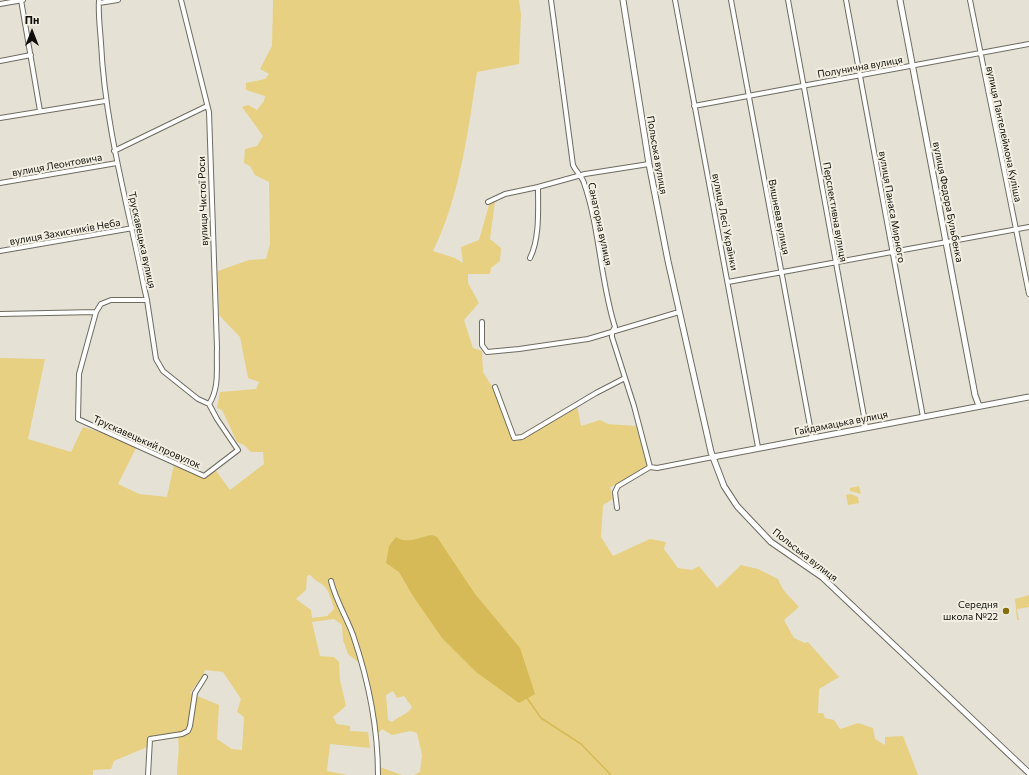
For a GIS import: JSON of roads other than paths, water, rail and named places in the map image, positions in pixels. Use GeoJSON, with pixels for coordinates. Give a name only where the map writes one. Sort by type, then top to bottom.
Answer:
{"type":"FeatureCollection","features":[{"type":"Feature","properties":{"kind":"street"},"geometry":{"type":"LineString","coordinates":[[0,4],[22,0],[40,111]]}},
{"type":"Feature","properties":{"kind":"street"},"geometry":{"type":"LineString","coordinates":[[99,1],[118,0]]}},
{"type":"Feature","properties":{"kind":"street","name":"вулиця Чистої Роси"},"geometry":{"type":"LineString","coordinates":[[181,0],[207,106],[217,348],[216,387],[214,397],[209,404]]}},
{"type":"Feature","properties":{"kind":"street","name":"Санаторна вулиця"},"geometry":{"type":"LineString","coordinates":[[551,0],[573,165],[579,177],[584,181],[606,291],[615,326],[612,332],[650,467]]}},
{"type":"Feature","properties":{"kind":"street","name":"Польська вулиця"},"geometry":{"type":"LineString","coordinates":[[623,0],[649,164],[679,312],[713,457],[730,497],[748,519],[771,542],[822,577],[1029,773]]}},
{"type":"Feature","properties":{"kind":"street","name":"вулиця Лесі Українки"},"geometry":{"type":"LineString","coordinates":[[675,0],[758,447]]}},
{"type":"Feature","properties":{"kind":"street","name":"Вишнева вулиця"},"geometry":{"type":"LineString","coordinates":[[731,0],[812,437]]}},
{"type":"Feature","properties":{"kind":"street","name":"Перспективна вулиця"},"geometry":{"type":"LineString","coordinates":[[788,0],[866,427]]}},
{"type":"Feature","properties":{"kind":"street","name":"вулиця Панаса Мирного"},"geometry":{"type":"LineString","coordinates":[[846,0],[923,416]]}},
{"type":"Feature","properties":{"kind":"street","name":"вулиця Федора Бульбенка"},"geometry":{"type":"LineString","coordinates":[[900,0],[975,395],[979,406]]}},
{"type":"Feature","properties":{"kind":"street","name":"вулиця Пантелеймона Куліша"},"geometry":{"type":"LineString","coordinates":[[970,0],[1029,294]]}},
{"type":"Feature","properties":{"kind":"street","name":"Трускавецька вулиця"},"geometry":{"type":"LineString","coordinates":[[99,1],[105,101],[114,151],[133,228],[147,300],[154,354],[163,371],[198,399],[209,404]]}},
{"type":"Feature","properties":{"kind":"street","name":"Полунична вулиця"},"geometry":{"type":"LineString","coordinates":[[694,106],[1029,44]]}},
{"type":"Feature","properties":{"kind":"street"},"geometry":{"type":"LineString","coordinates":[[0,61],[31,56]]}},
{"type":"Feature","properties":{"kind":"street"},"geometry":{"type":"LineString","coordinates":[[0,118],[105,101]]}},
{"type":"Feature","properties":{"kind":"street"},"geometry":{"type":"LineString","coordinates":[[114,151],[207,106]]}},
{"type":"Feature","properties":{"kind":"street","name":"вулиця Леонтовича"},"geometry":{"type":"LineString","coordinates":[[0,183],[117,163]]}},
{"type":"Feature","properties":{"kind":"street"},"geometry":{"type":"LineString","coordinates":[[488,202],[505,194],[579,177],[585,174],[649,164]]}},
{"type":"Feature","properties":{"kind":"street"},"geometry":{"type":"LineString","coordinates":[[530,258],[533,252],[538,219],[538,187]]}},
{"type":"Feature","properties":{"kind":"street","name":"вулиця Захисників Неба"},"geometry":{"type":"LineString","coordinates":[[0,252],[133,228]]}},
{"type":"Feature","properties":{"kind":"street"},"geometry":{"type":"LineString","coordinates":[[728,282],[1029,228]]}},
{"type":"Feature","properties":{"kind":"street"},"geometry":{"type":"LineString","coordinates":[[0,314],[96,312],[101,304],[111,300],[147,300]]}},
{"type":"Feature","properties":{"kind":"street","name":"Трускавецький провулок"},"geometry":{"type":"LineString","coordinates":[[96,312],[79,374],[78,419],[204,476],[238,450],[217,419],[209,404]]}},
{"type":"Feature","properties":{"kind":"street"},"geometry":{"type":"LineString","coordinates":[[482,322],[482,345],[487,352],[571,343],[679,312]]}},
{"type":"Feature","properties":{"kind":"street"},"geometry":{"type":"LineString","coordinates":[[495,387],[514,438],[516,439],[522,437],[624,378]]}},
{"type":"Feature","properties":{"kind":"street","name":"Гайдамацька вулиця"},"geometry":{"type":"LineString","coordinates":[[650,467],[657,468],[758,447],[1029,397]]}},
{"type":"Feature","properties":{"kind":"street"},"geometry":{"type":"LineString","coordinates":[[617,508],[615,492],[618,486],[650,467]]}},
{"type":"Feature","properties":{"kind":"street"},"geometry":{"type":"LineString","coordinates":[[331,581],[335,598],[352,634],[371,701],[378,750],[378,775]]}},
{"type":"Feature","properties":{"kind":"street"},"geometry":{"type":"LineString","coordinates":[[148,775],[150,739],[182,734],[188,731],[194,693],[205,677]]}},
{"type":"Feature","properties":{"kind":"waterway"},"geometry":{"type":"LineString","coordinates":[[527,698],[541,718],[581,744],[611,775]]}},
{"type":"Feature","properties":{"kind":"place","name":"Середня школа №22"},"geometry":{"type":"Point","coordinates":[1006,611]}}]}
